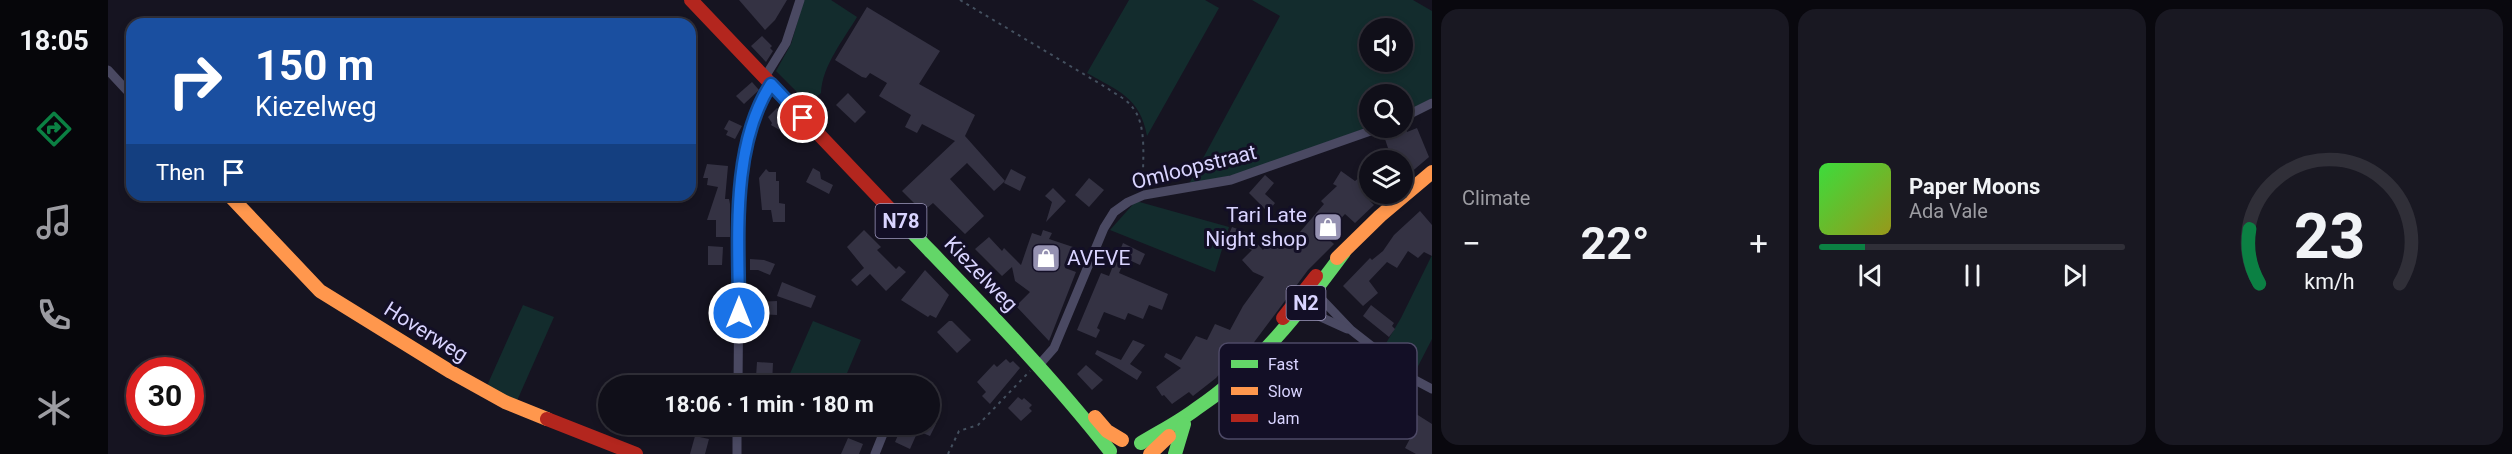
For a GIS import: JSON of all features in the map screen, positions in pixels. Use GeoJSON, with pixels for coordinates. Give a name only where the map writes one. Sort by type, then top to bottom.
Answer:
{"type":"FeatureCollection","features":[{"type":"Feature","properties":{"kind":"main road","name":"Kiezelweg"},"geometry":{"type":"LineString","coordinates":[[691,0],[1039,365],[1067,396],[1109,452],[1122,440],[1130,439],[1147,450]]}},
{"type":"Feature","properties":{"kind":"main road","name":"N2"},"geometry":{"type":"LineString","coordinates":[[1267,343],[1311,288],[1344,252],[1380,216],[1432,172]]}},
{"type":"Feature","properties":{"kind":"main road","name":"Hoverweg"},"geometry":{"type":"LineString","coordinates":[[235,201],[320,291],[348,309],[505,402],[636,454]]}},
{"type":"Feature","properties":{"kind":"main road","name":"N2"},"geometry":{"type":"LineString","coordinates":[[1147,450],[1219,391]]}},
{"type":"Feature","properties":{"kind":"main road","name":"Kiezelweg"},"geometry":{"type":"LineString","coordinates":[[1067,396],[1087,410],[1107,431],[1122,440]]}},
{"type":"Feature","properties":{"kind":"main road","name":"N2"},"geometry":{"type":"LineString","coordinates":[[1147,450],[1184,424],[1197,409]]}},
{"type":"Feature","properties":{"kind":"main road"},"geometry":{"type":"LineString","coordinates":[[1175,454],[1184,424]]}},
{"type":"Feature","properties":{"kind":"street"},"geometry":{"type":"LineString","coordinates":[[738,375],[739,207],[745,153],[756,113],[768,80],[786,43],[800,0]]}},
{"type":"Feature","properties":{"kind":"street"},"geometry":{"type":"LineString","coordinates":[[108,70],[126,90]]}},
{"type":"Feature","properties":{"kind":"street"},"geometry":{"type":"LineString","coordinates":[[1413,112],[1432,102]]}},
{"type":"Feature","properties":{"kind":"street","name":"Omloopstraat"},"geometry":{"type":"LineString","coordinates":[[1039,365],[1054,348],[1104,228],[1114,212],[1144,195],[1231,180],[1359,135]]}},
{"type":"Feature","properties":{"kind":"street"},"geometry":{"type":"LineString","coordinates":[[1311,288],[1351,330],[1368,343]]}},
{"type":"Feature","properties":{"kind":"street"},"geometry":{"type":"LineString","coordinates":[[1299,303],[1351,330]]}},
{"type":"Feature","properties":{"kind":"street"},"geometry":{"type":"LineString","coordinates":[[1417,381],[1432,389]]}},
{"type":"Feature","properties":{"kind":"street"},"geometry":{"type":"LineString","coordinates":[[737,435],[737,454]]}},
{"type":"Feature","properties":{"kind":"street"},"geometry":{"type":"LineString","coordinates":[[874,454],[882,435]]}},
{"type":"Feature","properties":{"kind":"path"},"geometry":{"type":"LineString","coordinates":[[960,0],[1129,103],[1138,116],[1142,134],[1144,195]]}},
{"type":"Feature","properties":{"kind":"path"},"geometry":{"type":"LineString","coordinates":[[948,454],[959,431],[978,425],[1028,372],[1039,365]]}},
{"type":"Feature","properties":{"kind":"green space"},"geometry":{"type":"Polygon","coordinates":[[[804,0],[831,0],[857,17],[829,63],[821,93],[808,103],[776,71],[791,44],[804,0]]]}},
{"type":"Feature","properties":{"kind":"green space"},"geometry":{"type":"Polygon","coordinates":[[[1129,0],[1205,0],[1219,8],[1147,136],[1144,123],[1133,104],[1118,91],[1087,73],[1129,0]]]}},
{"type":"Feature","properties":{"kind":"green space"},"geometry":{"type":"Polygon","coordinates":[[[1252,0],[1413,0],[1432,11],[1432,98],[1413,108],[1413,84],[1359,84],[1359,131],[1238,174],[1189,184],[1280,16],[1252,0]]]}},
{"type":"Feature","properties":{"kind":"green space"},"geometry":{"type":"Polygon","coordinates":[[[1136,201],[1229,227],[1215,272],[1110,230],[1136,201]]]}},
{"type":"Feature","properties":{"kind":"green space"},"geometry":{"type":"Polygon","coordinates":[[[1432,255],[1432,339],[1417,368],[1417,343],[1386,343],[1432,255]]]}},
{"type":"Feature","properties":{"kind":"green space"},"geometry":{"type":"Polygon","coordinates":[[[523,305],[554,317],[516,403],[486,388],[523,305]]]}},
{"type":"Feature","properties":{"kind":"green space"},"geometry":{"type":"Polygon","coordinates":[[[813,321],[861,340],[846,375],[789,375],[813,321]]]}},
{"type":"Feature","properties":{"kind":"building"},"geometry":{"type":"Polygon","coordinates":[[[739,0],[787,0],[775,20],[765,30],[739,0]]]}},
{"type":"Feature","properties":{"kind":"building"},"geometry":{"type":"Polygon","coordinates":[[[867,7],[940,51],[919,84],[975,115],[965,136],[1005,181],[994,191],[967,163],[950,179],[984,216],[965,234],[933,203],[927,208],[918,207],[902,191],[955,141],[922,124],[917,133],[905,127],[911,115],[879,96],[887,83],[870,73],[866,78],[862,77],[835,60],[867,7]]]}},
{"type":"Feature","properties":{"kind":"building"},"geometry":{"type":"Polygon","coordinates":[[[762,36],[772,46],[770,48],[773,51],[766,62],[751,46],[762,36]]]}},
{"type":"Feature","properties":{"kind":"building"},"geometry":{"type":"Polygon","coordinates":[[[752,82],[759,90],[744,104],[736,96],[752,82]]]}},
{"type":"Feature","properties":{"kind":"building"},"geometry":{"type":"Polygon","coordinates":[[[848,93],[866,112],[855,123],[836,105],[848,93]]]}},
{"type":"Feature","properties":{"kind":"building"},"geometry":{"type":"Polygon","coordinates":[[[777,108],[801,133],[795,139],[771,125],[768,117],[777,108]]]}},
{"type":"Feature","properties":{"kind":"building"},"geometry":{"type":"Polygon","coordinates":[[[729,120],[742,126],[735,139],[726,135],[728,131],[724,129],[729,120]]]}},
{"type":"Feature","properties":{"kind":"building"},"geometry":{"type":"Polygon","coordinates":[[[1417,128],[1429,157],[1413,171],[1413,150],[1389,150],[1385,138],[1413,138],[1413,130],[1417,128]]]}},
{"type":"Feature","properties":{"kind":"building"},"geometry":{"type":"Polygon","coordinates":[[[707,164],[728,166],[725,199],[729,199],[730,204],[730,237],[716,237],[716,220],[707,220],[718,187],[707,185],[708,178],[703,178],[707,164]]]}},
{"type":"Feature","properties":{"kind":"building"},"geometry":{"type":"Polygon","coordinates":[[[813,168],[820,172],[821,179],[833,185],[829,194],[806,182],[813,168]]]}},
{"type":"Feature","properties":{"kind":"building"},"geometry":{"type":"Polygon","coordinates":[[[766,169],[769,172],[776,172],[776,181],[779,181],[779,203],[785,204],[785,222],[773,222],[771,210],[762,210],[759,178],[766,169]]]}},
{"type":"Feature","properties":{"kind":"building"},"geometry":{"type":"Polygon","coordinates":[[[1011,169],[1026,177],[1020,191],[1004,183],[1011,169]]]}},
{"type":"Feature","properties":{"kind":"building"},"geometry":{"type":"Polygon","coordinates":[[[1341,171],[1355,181],[1359,178],[1359,204],[1374,205],[1355,223],[1345,214],[1325,236],[1334,244],[1308,270],[1253,343],[1219,343],[1219,375],[1193,396],[1189,392],[1172,404],[1156,387],[1181,368],[1164,357],[1166,353],[1181,360],[1196,336],[1207,340],[1215,324],[1230,330],[1243,306],[1264,277],[1253,272],[1242,260],[1252,250],[1227,239],[1232,227],[1251,234],[1250,236],[1263,250],[1272,237],[1276,239],[1278,236],[1293,247],[1304,236],[1300,232],[1324,204],[1321,201],[1337,186],[1333,184],[1341,171]]]}},
{"type":"Feature","properties":{"kind":"building"},"geometry":{"type":"Polygon","coordinates":[[[1265,175],[1274,183],[1265,194],[1275,203],[1268,212],[1249,193],[1265,175]]]}},
{"type":"Feature","properties":{"kind":"building"},"geometry":{"type":"Polygon","coordinates":[[[1089,178],[1104,190],[1089,207],[1075,195],[1089,178]]]}},
{"type":"Feature","properties":{"kind":"building"},"geometry":{"type":"Polygon","coordinates":[[[1053,188],[1066,201],[1046,222],[1052,202],[1045,196],[1053,188]]]}},
{"type":"Feature","properties":{"kind":"building"},"geometry":{"type":"Polygon","coordinates":[[[1420,211],[1432,225],[1432,256],[1424,252],[1418,258],[1408,251],[1397,268],[1387,262],[1369,281],[1378,293],[1363,306],[1343,286],[1370,258],[1372,260],[1383,251],[1394,235],[1420,211]]]}},
{"type":"Feature","properties":{"kind":"building"},"geometry":{"type":"Polygon","coordinates":[[[864,230],[881,247],[877,250],[896,269],[899,266],[906,272],[886,291],[870,274],[857,286],[851,280],[864,268],[847,247],[864,230]]]}},
{"type":"Feature","properties":{"kind":"building"},"geometry":{"type":"Polygon","coordinates":[[[1043,230],[1052,233],[1049,239],[1073,247],[1065,268],[1076,272],[1049,341],[1016,306],[1030,292],[1015,281],[1012,267],[1002,276],[975,249],[989,237],[1002,251],[1004,248],[1021,265],[1032,233],[1041,236],[1043,230]]]}},
{"type":"Feature","properties":{"kind":"building"},"geometry":{"type":"Polygon","coordinates":[[[1123,243],[1145,254],[1140,265],[1118,255],[1123,243]]]}},
{"type":"Feature","properties":{"kind":"building"},"geometry":{"type":"Polygon","coordinates":[[[708,246],[723,247],[722,265],[708,265],[708,246]]]}},
{"type":"Feature","properties":{"kind":"building"},"geometry":{"type":"Polygon","coordinates":[[[750,259],[775,264],[770,275],[758,270],[750,270],[750,259]]]}},
{"type":"Feature","properties":{"kind":"building"},"geometry":{"type":"Polygon","coordinates":[[[1115,261],[1123,264],[1119,273],[1168,294],[1162,310],[1149,305],[1143,319],[1128,313],[1125,320],[1104,312],[1097,328],[1100,330],[1096,338],[1077,330],[1101,273],[1109,276],[1115,261]]]}},
{"type":"Feature","properties":{"kind":"building"},"geometry":{"type":"Polygon","coordinates":[[[925,270],[949,295],[936,318],[930,315],[928,317],[901,300],[925,270]]]}},
{"type":"Feature","properties":{"kind":"building"},"geometry":{"type":"Polygon","coordinates":[[[782,282],[816,296],[811,308],[777,296],[782,282]]]}},
{"type":"Feature","properties":{"kind":"building"},"geometry":{"type":"Polygon","coordinates":[[[777,301],[777,315],[759,314],[759,302],[777,301]]]}},
{"type":"Feature","properties":{"kind":"building"},"geometry":{"type":"Polygon","coordinates":[[[1371,305],[1394,323],[1392,326],[1395,329],[1389,337],[1363,316],[1371,305]]]}},
{"type":"Feature","properties":{"kind":"building"},"geometry":{"type":"Polygon","coordinates":[[[952,321],[971,340],[957,353],[937,332],[952,321]]]}},
{"type":"Feature","properties":{"kind":"building"},"geometry":{"type":"Polygon","coordinates":[[[1133,340],[1145,345],[1130,364],[1142,372],[1137,380],[1095,354],[1097,350],[1121,360],[1133,340]]]}},
{"type":"Feature","properties":{"kind":"building"},"geometry":{"type":"Polygon","coordinates":[[[1006,359],[1010,363],[1013,361],[1020,368],[990,404],[982,396],[986,392],[977,382],[994,364],[997,367],[1006,359]]]}},
{"type":"Feature","properties":{"kind":"building"},"geometry":{"type":"Polygon","coordinates":[[[757,362],[773,363],[772,375],[756,375],[757,362]]]}},
{"type":"Feature","properties":{"kind":"building"},"geometry":{"type":"Polygon","coordinates":[[[1086,365],[1103,380],[1092,390],[1077,374],[1086,365]]]}},
{"type":"Feature","properties":{"kind":"building"},"geometry":{"type":"Polygon","coordinates":[[[1018,397],[1022,400],[1024,398],[1032,405],[1029,408],[1032,411],[1021,421],[1008,408],[1018,397]]]}},
{"type":"Feature","properties":{"kind":"building"},"geometry":{"type":"Polygon","coordinates":[[[1417,415],[1432,424],[1432,454],[1416,454],[1405,448],[1410,439],[1417,439],[1417,415]]]}},
{"type":"Feature","properties":{"kind":"building"},"geometry":{"type":"Polygon","coordinates":[[[898,435],[916,435],[910,449],[895,442],[898,435]]]}},
{"type":"Feature","properties":{"kind":"building"},"geometry":{"type":"Polygon","coordinates":[[[695,436],[709,439],[705,454],[690,454],[695,436]]]}},
{"type":"Feature","properties":{"kind":"building"},"geometry":{"type":"Polygon","coordinates":[[[848,438],[863,444],[859,454],[841,454],[848,438]]]}},
{"type":"Feature","properties":{"kind":"traffic: fast"},"geometry":{"type":"LineString","coordinates":[[909,229],[1037,365],[1110,451]]}},
{"type":"Feature","properties":{"kind":"traffic: fast"},"geometry":{"type":"LineString","coordinates":[[1271,343],[1312,295],[1344,252]]}},
{"type":"Feature","properties":{"kind":"traffic: fast"},"geometry":{"type":"LineString","coordinates":[[1141,443],[1176,423],[1219,392]]}},
{"type":"Feature","properties":{"kind":"traffic: fast"},"geometry":{"type":"LineString","coordinates":[[1175,454],[1184,424]]}},
{"type":"Feature","properties":{"kind":"traffic: slow"},"geometry":{"type":"LineString","coordinates":[[1337,258],[1380,216],[1432,172]]}},
{"type":"Feature","properties":{"kind":"traffic: slow"},"geometry":{"type":"LineString","coordinates":[[235,201],[320,291],[451,372],[505,402],[547,419]]}},
{"type":"Feature","properties":{"kind":"traffic: slow"},"geometry":{"type":"LineString","coordinates":[[1095,417],[1107,431],[1122,440]]}},
{"type":"Feature","properties":{"kind":"traffic: slow"},"geometry":{"type":"LineString","coordinates":[[1150,454],[1169,436]]}},
{"type":"Feature","properties":{"kind":"traffic: jam"},"geometry":{"type":"LineString","coordinates":[[691,0],[909,229]]}},
{"type":"Feature","properties":{"kind":"traffic: jam"},"geometry":{"type":"LineString","coordinates":[[1283,318],[1316,276]]}},
{"type":"Feature","properties":{"kind":"traffic: jam"},"geometry":{"type":"LineString","coordinates":[[547,419],[636,454]]}},
{"type":"Feature","properties":{"kind":"place","name":"Tari Late Night shop"},"geometry":{"type":"Point","coordinates":[1328,227]}},
{"type":"Feature","properties":{"kind":"place","name":"AVEVE"},"geometry":{"type":"Point","coordinates":[1046,258]}},
{"type":"Feature","properties":{"kind":"route"},"geometry":{"type":"LineString","coordinates":[[739,313],[739,207],[745,153],[756,113],[771,84],[803,118]]}}]}
